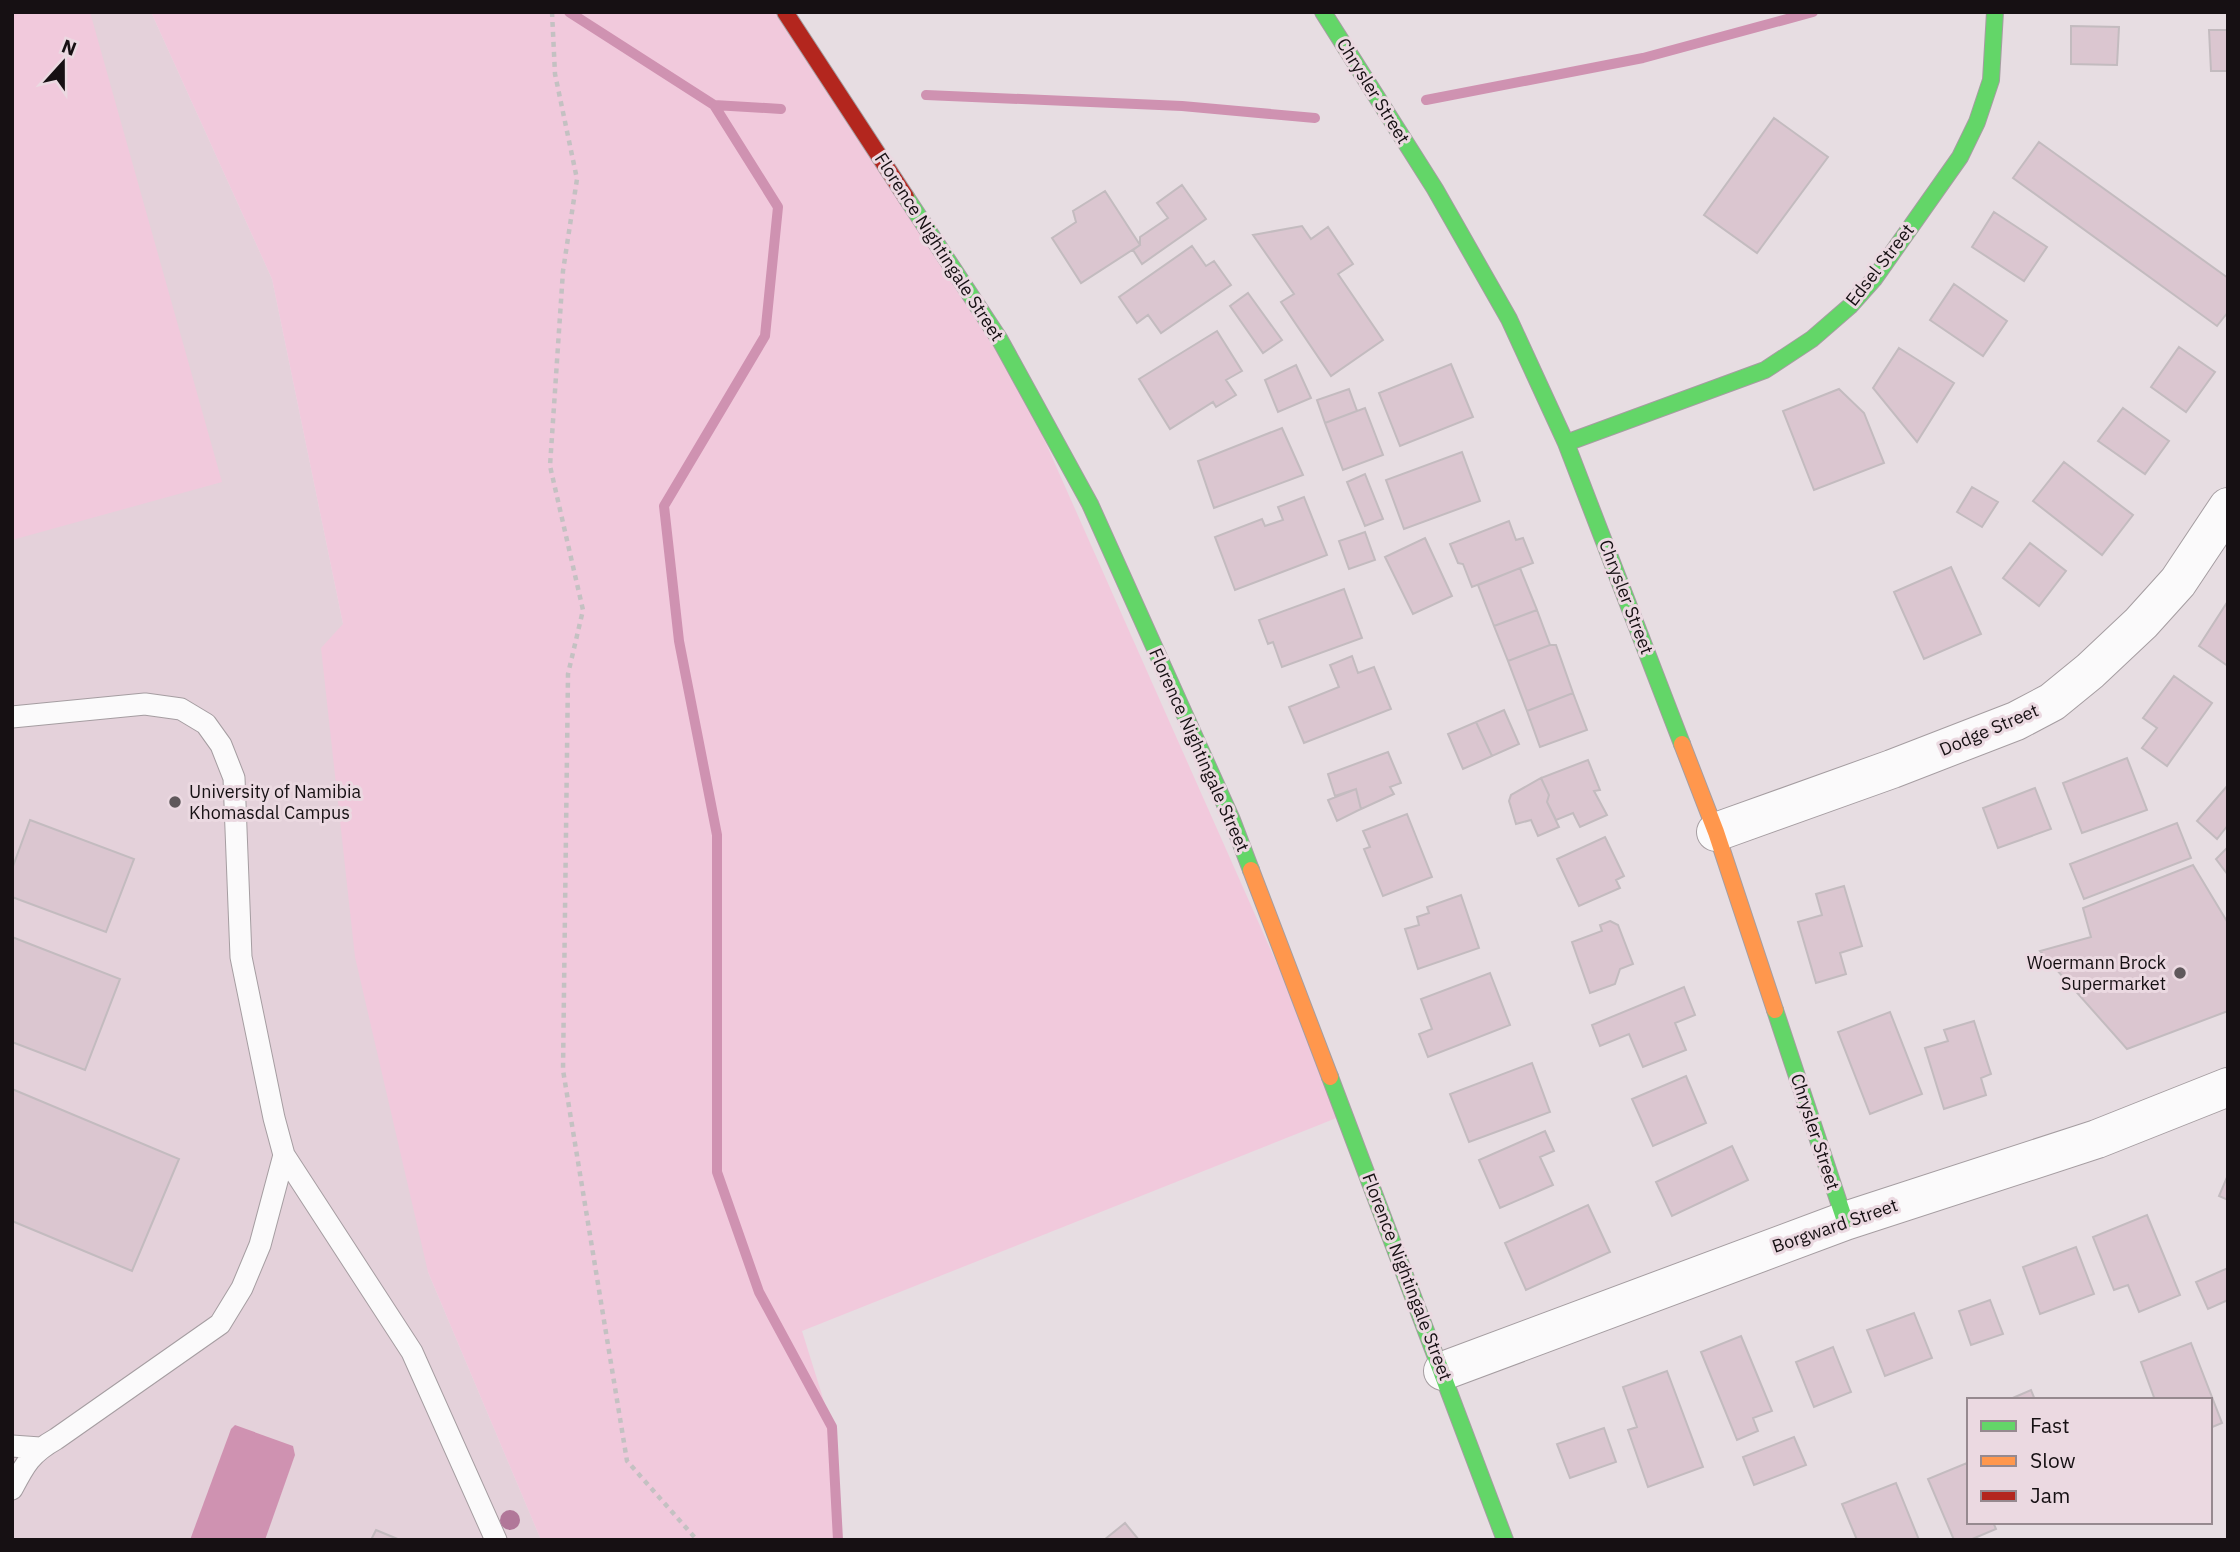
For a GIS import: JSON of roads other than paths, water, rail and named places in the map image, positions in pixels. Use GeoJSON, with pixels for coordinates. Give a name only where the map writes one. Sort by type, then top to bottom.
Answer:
{"type":"FeatureCollection","features":[{"type":"Feature","properties":{"kind":"street","name":"Florence Nightingale Street"},"geometry":{"type":"LineString","coordinates":[[785,12],[1000,340],[1090,504],[1232,820],[1505,1540]]}},
{"type":"Feature","properties":{"kind":"street","name":"Chrysler Street"},"geometry":{"type":"LineString","coordinates":[[1323,12],[1435,189],[1509,319],[1566,443],[1716,832],[1845,1221]]}},
{"type":"Feature","properties":{"kind":"street","name":"Edsel Street"},"geometry":{"type":"LineString","coordinates":[[1566,443],[1765,370],[1812,339],[1850,306],[1874,279],[1960,157],[1977,122],[1991,80],[1995,12]]}},
{"type":"Feature","properties":{"kind":"street","name":"Dodge Street"},"geometry":{"type":"LineString","coordinates":[[1716,832],[2004,726],[2052,702],[2090,671],[2178,582],[2228,507]]}},
{"type":"Feature","properties":{"kind":"street","name":"Borgward Street"},"geometry":{"type":"LineString","coordinates":[[1443,1371],[1845,1221],[2097,1139],[2228,1087]]}},
{"type":"Feature","properties":{"kind":"lane"},"geometry":{"type":"LineString","coordinates":[[12,717],[145,704],[181,709],[206,724],[221,745],[234,778],[241,957],[284,1154],[412,1352],[496,1540]]}},
{"type":"Feature","properties":{"kind":"lane"},"geometry":{"type":"LineString","coordinates":[[12,1489],[28,1460],[40,1448],[220,1324],[242,1288],[260,1245],[284,1154]]}},
{"type":"Feature","properties":{"kind":"lane"},"geometry":{"type":"LineString","coordinates":[[12,1446],[40,1448]]}},
{"type":"Feature","properties":{"kind":"waterway"},"geometry":{"type":"LineString","coordinates":[[569,12],[714,105],[778,207],[765,336],[664,506],[679,641],[717,835],[717,1172],[759,1292],[832,1427],[838,1540]]}},
{"type":"Feature","properties":{"kind":"waterway"},"geometry":{"type":"LineString","coordinates":[[1426,100],[1643,58],[1813,12]]}},
{"type":"Feature","properties":{"kind":"waterway"},"geometry":{"type":"LineString","coordinates":[[926,95],[1182,106],[1315,118]]}},
{"type":"Feature","properties":{"kind":"waterway"},"geometry":{"type":"LineString","coordinates":[[714,105],[781,109]]}},
{"type":"Feature","properties":{"kind":"place","name":"University of Namibia Khomasdal Campus"},"geometry":{"type":"Point","coordinates":[175,802]}},
{"type":"Feature","properties":{"kind":"place","name":"Woermann Brock Supermarket"},"geometry":{"type":"Point","coordinates":[2180,973]}}]}
